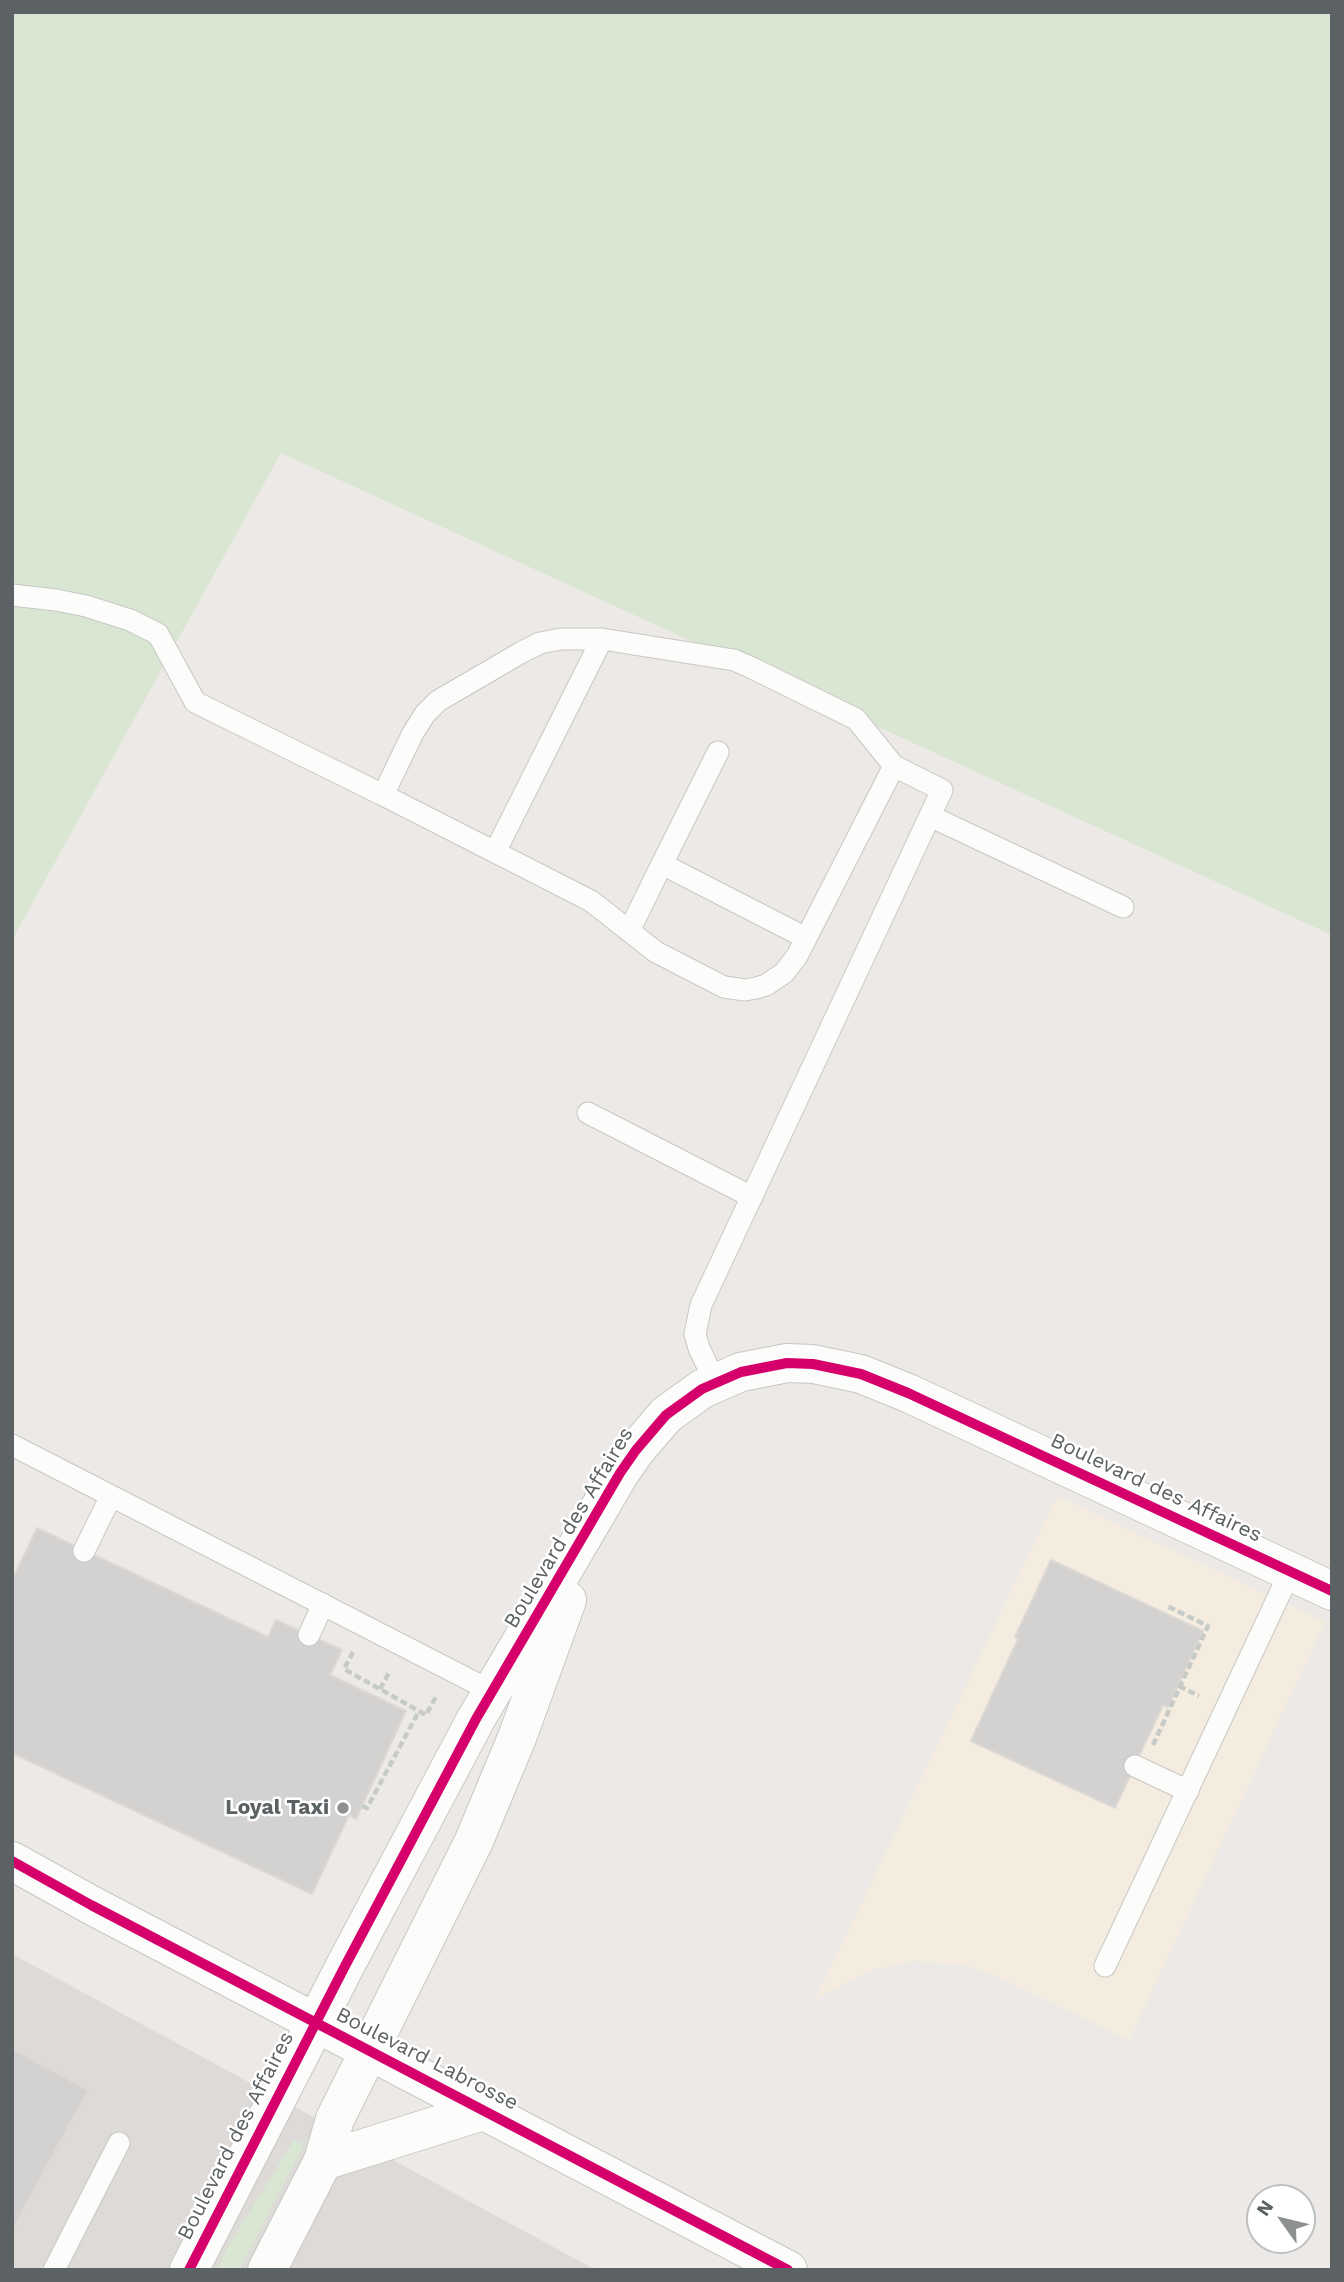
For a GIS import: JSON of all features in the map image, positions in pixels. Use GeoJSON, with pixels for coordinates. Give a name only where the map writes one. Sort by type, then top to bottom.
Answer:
{"type":"FeatureCollection","features":[{"type":"Feature","properties":{"kind":"street","name":"Boulevard des Affaires"},"geometry":{"type":"LineString","coordinates":[[189,2270],[493,1692],[620,1473],[651,1431],[684,1401],[715,1382],[741,1372],[787,1363],[813,1364],[861,1374],[908,1393],[1332,1591]]}},
{"type":"Feature","properties":{"kind":"street","name":"Boulevard des Affaires"},"geometry":{"type":"LineString","coordinates":[[267,2270],[323,2161],[332,2126],[474,1841],[528,1708],[603,1503]]}},
{"type":"Feature","properties":{"kind":"street","name":"Boulevard Labrosse"},"geometry":{"type":"LineString","coordinates":[[12,1861],[788,2270]]}},
{"type":"Feature","properties":{"kind":"street"},"geometry":{"type":"LineString","coordinates":[[323,2161],[486,2110]]}},
{"type":"Feature","properties":{"kind":"lane"},"geometry":{"type":"LineString","coordinates":[[12,594],[86,606],[130,620],[158,634],[195,702],[591,901],[656,952],[715,983],[735,989],[745,990],[766,985],[784,973],[797,956],[894,766]]}},
{"type":"Feature","properties":{"kind":"lane"},"geometry":{"type":"LineString","coordinates":[[383,795],[413,733],[425,714],[438,701],[498,664],[540,643],[561,639],[602,639],[734,660],[856,719],[894,766],[942,790],[701,1305],[695,1334],[715,1382]]}},
{"type":"Feature","properties":{"kind":"lane"},"geometry":{"type":"LineString","coordinates":[[495,852],[602,639]]}},
{"type":"Feature","properties":{"kind":"lane"},"geometry":{"type":"LineString","coordinates":[[629,931],[718,752]]}},
{"type":"Feature","properties":{"kind":"lane"},"geometry":{"type":"LineString","coordinates":[[930,816],[1122,906]]}},
{"type":"Feature","properties":{"kind":"lane"},"geometry":{"type":"LineString","coordinates":[[662,864],[806,938]]}},
{"type":"Feature","properties":{"kind":"lane"},"geometry":{"type":"LineString","coordinates":[[587,1113],[752,1197]]}},
{"type":"Feature","properties":{"kind":"lane"},"geometry":{"type":"LineString","coordinates":[[12,1445],[528,1708]]}},
{"type":"Feature","properties":{"kind":"lane"},"geometry":{"type":"LineString","coordinates":[[85,1551],[111,1496]]}},
{"type":"Feature","properties":{"kind":"lane"},"geometry":{"type":"LineString","coordinates":[[1105,1966],[1290,1572]]}},
{"type":"Feature","properties":{"kind":"lane"},"geometry":{"type":"LineString","coordinates":[[309,1635],[323,1604]]}},
{"type":"Feature","properties":{"kind":"lane"},"geometry":{"type":"LineString","coordinates":[[1135,1766],[1188,1791]]}},
{"type":"Feature","properties":{"kind":"lane"},"geometry":{"type":"LineString","coordinates":[[54,2270],[119,2143]]}},
{"type":"Feature","properties":{"kind":"path"},"geometry":{"type":"LineString","coordinates":[[1161,1728],[1208,1626],[1167,1606]]}},
{"type":"Feature","properties":{"kind":"path"},"geometry":{"type":"LineString","coordinates":[[357,1644],[344,1669],[426,1715],[442,1686]]}},
{"type":"Feature","properties":{"kind":"path"},"geometry":{"type":"LineString","coordinates":[[362,1806],[367,1808],[419,1711]]}},
{"type":"Feature","properties":{"kind":"shaded area"},"geometry":{"type":"Polygon","coordinates":[[[1057,1496],[1325,1622],[1129,2040],[997,1976],[966,1965],[914,1961],[871,1970],[815,2000],[1057,1496]]]}},
{"type":"Feature","properties":{"kind":"shaded area"},"geometry":{"type":"Polygon","coordinates":[[[12,1954],[596,2270],[12,2270],[12,1954]]]}},
{"type":"Feature","properties":{"kind":"green space"},"geometry":{"type":"Polygon","coordinates":[[[12,12],[1332,12],[1332,935],[281,453],[12,940],[12,12]]]}},
{"type":"Feature","properties":{"kind":"green space"},"geometry":{"type":"Polygon","coordinates":[[[294,2140],[304,2145],[239,2270],[216,2270],[229,2245],[294,2140]]]}},
{"type":"Feature","properties":{"kind":"building"},"geometry":{"type":"Polygon","coordinates":[[[37,1528],[268,1637],[276,1620],[342,1650],[330,1675],[406,1711],[356,1819],[349,1815],[312,1894],[12,1753],[12,1581],[37,1528]]]}},
{"type":"Feature","properties":{"kind":"building"},"geometry":{"type":"Polygon","coordinates":[[[1051,1560],[1203,1631],[1168,1707],[1163,1705],[1115,1808],[971,1741],[1051,1560]]]}},
{"type":"Feature","properties":{"kind":"building"},"geometry":{"type":"Polygon","coordinates":[[[12,2049],[88,2090],[12,2230],[12,2049]]]}},
{"type":"Feature","properties":{"kind":"cycle path"},"geometry":{"type":"LineString","coordinates":[[189,2270],[476,1719],[620,1473],[666,1415],[702,1389],[741,1372],[787,1363],[813,1364],[861,1374],[908,1393],[1332,1591]]}},
{"type":"Feature","properties":{"kind":"cycle path"},"geometry":{"type":"LineString","coordinates":[[12,1861],[788,2270]]}},
{"type":"Feature","properties":{"kind":"place","name":"Loyal Taxi"},"geometry":{"type":"Point","coordinates":[343,1808]}}]}
